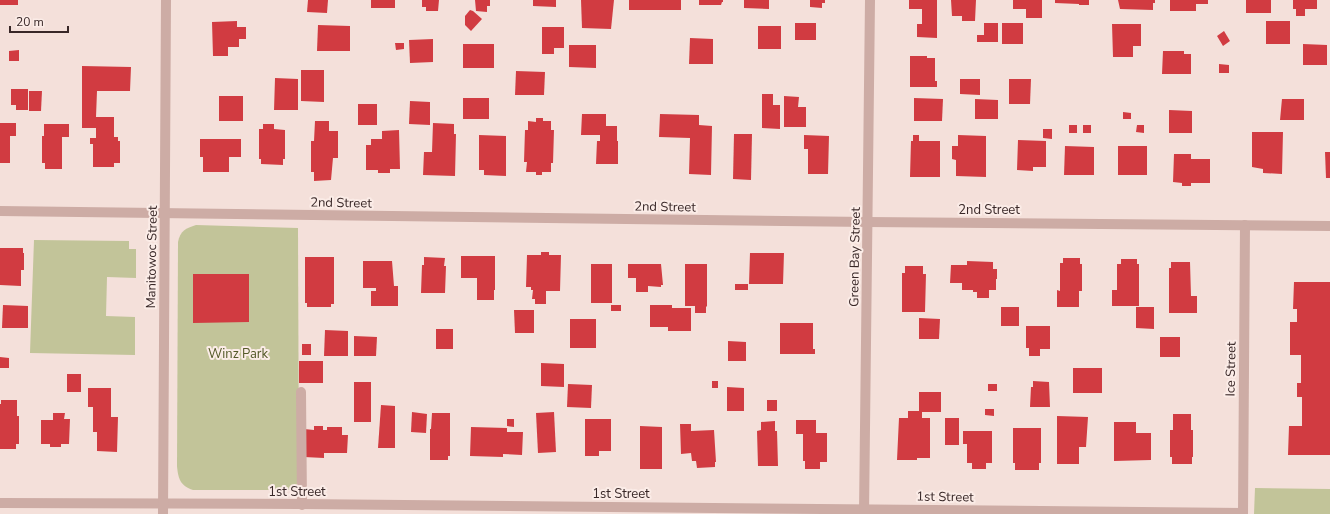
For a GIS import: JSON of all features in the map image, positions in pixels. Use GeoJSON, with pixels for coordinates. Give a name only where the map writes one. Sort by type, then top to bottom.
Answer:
{"type":"FeatureCollection","features":[{"type":"Feature","properties":{"kind":"street","name":"Manitowoc Street"},"geometry":{"type":"LineString","coordinates":[[163,509],[166,212],[166,0]]}},
{"type":"Feature","properties":{"kind":"street","name":"Green Bay Street"},"geometry":{"type":"LineString","coordinates":[[864,512],[870,0]]}},
{"type":"Feature","properties":{"kind":"street","name":"2nd Street"},"geometry":{"type":"LineString","coordinates":[[0,211],[166,212],[298,216],[1330,226]]}},
{"type":"Feature","properties":{"kind":"street","name":"Ice Street"},"geometry":{"type":"LineString","coordinates":[[1242,514],[1245,225]]}},
{"type":"Feature","properties":{"kind":"street"},"geometry":{"type":"LineString","coordinates":[[301,392],[302,505]]}},
{"type":"Feature","properties":{"kind":"street","name":"1st Street"},"geometry":{"type":"LineString","coordinates":[[0,503],[163,509],[302,505],[864,512],[1242,514]]}},
{"type":"Feature","properties":{"kind":"green space","name":"Winz Park"},"geometry":{"type":"Polygon","coordinates":[[[196,225],[298,228],[299,490],[193,490],[182,484],[180,481],[177,466],[178,242],[180,235],[184,230],[196,225]]]}},
{"type":"Feature","properties":{"kind":"green space"},"geometry":{"type":"Polygon","coordinates":[[[34,240],[129,241],[129,249],[136,249],[136,278],[107,277],[106,316],[135,317],[135,355],[30,353],[34,240]]]}},
{"type":"Feature","properties":{"kind":"green space"},"geometry":{"type":"Polygon","coordinates":[[[1255,488],[1330,489],[1330,514],[1254,514],[1255,488]]]}},
{"type":"Feature","properties":{"kind":"building"},"geometry":{"type":"Polygon","coordinates":[[[0,0],[18,0],[18,5],[0,5],[0,0]]]}},
{"type":"Feature","properties":{"kind":"building"},"geometry":{"type":"Polygon","coordinates":[[[308,0],[328,0],[327,13],[307,12],[308,0]]]}},
{"type":"Feature","properties":{"kind":"building"},"geometry":{"type":"Polygon","coordinates":[[[371,0],[395,0],[395,8],[371,8],[371,0]]]}},
{"type":"Feature","properties":{"kind":"building"},"geometry":{"type":"Polygon","coordinates":[[[422,0],[439,0],[438,11],[426,11],[426,7],[422,7],[422,0]]]}},
{"type":"Feature","properties":{"kind":"building"},"geometry":{"type":"Polygon","coordinates":[[[475,0],[490,0],[490,6],[487,6],[487,12],[476,11],[475,0]]]}},
{"type":"Feature","properties":{"kind":"building"},"geometry":{"type":"Polygon","coordinates":[[[533,0],[556,0],[556,7],[533,6],[533,0]]]}},
{"type":"Feature","properties":{"kind":"building"},"geometry":{"type":"Polygon","coordinates":[[[581,0],[614,0],[611,29],[582,28],[581,0]]]}},
{"type":"Feature","properties":{"kind":"building"},"geometry":{"type":"Polygon","coordinates":[[[629,0],[681,0],[681,10],[629,10],[629,0]]]}},
{"type":"Feature","properties":{"kind":"building"},"geometry":{"type":"Polygon","coordinates":[[[699,0],[723,0],[723,2],[721,5],[699,5],[699,0]]]}},
{"type":"Feature","properties":{"kind":"building"},"geometry":{"type":"Polygon","coordinates":[[[744,0],[769,0],[769,9],[744,8],[744,0]]]}},
{"type":"Feature","properties":{"kind":"building"},"geometry":{"type":"Polygon","coordinates":[[[810,0],[825,0],[825,3],[822,3],[822,8],[810,7],[810,0]]]}},
{"type":"Feature","properties":{"kind":"building"},"geometry":{"type":"Polygon","coordinates":[[[909,0],[937,0],[937,38],[917,37],[917,24],[922,24],[922,9],[909,9],[909,0]]]}},
{"type":"Feature","properties":{"kind":"building"},"geometry":{"type":"Polygon","coordinates":[[[951,0],[976,0],[975,21],[962,21],[962,16],[952,16],[951,0]]]}},
{"type":"Feature","properties":{"kind":"building"},"geometry":{"type":"Polygon","coordinates":[[[1013,0],[1042,0],[1042,18],[1026,18],[1026,9],[1013,9],[1013,0]]]}},
{"type":"Feature","properties":{"kind":"building"},"geometry":{"type":"Polygon","coordinates":[[[1055,0],[1089,0],[1089,5],[1055,3],[1055,0]]]}},
{"type":"Feature","properties":{"kind":"building"},"geometry":{"type":"Polygon","coordinates":[[[1118,0],[1155,0],[1155,3],[1153,3],[1153,10],[1120,9],[1118,0]]]}},
{"type":"Feature","properties":{"kind":"building"},"geometry":{"type":"Polygon","coordinates":[[[1170,0],[1208,0],[1208,4],[1196,4],[1196,11],[1170,11],[1170,0]]]}},
{"type":"Feature","properties":{"kind":"building"},"geometry":{"type":"Polygon","coordinates":[[[1246,0],[1271,0],[1271,13],[1246,13],[1246,0]]]}},
{"type":"Feature","properties":{"kind":"building"},"geometry":{"type":"Polygon","coordinates":[[[1293,0],[1317,0],[1317,9],[1305,9],[1305,16],[1296,16],[1296,9],[1293,9],[1293,0]]]}},
{"type":"Feature","properties":{"kind":"building"},"geometry":{"type":"Polygon","coordinates":[[[470,10],[482,19],[471,31],[465,25],[465,16],[470,10]]]}},
{"type":"Feature","properties":{"kind":"building"},"geometry":{"type":"Polygon","coordinates":[[[237,21],[237,27],[246,27],[246,39],[239,39],[239,47],[228,47],[228,56],[213,56],[212,22],[237,21]]]}},
{"type":"Feature","properties":{"kind":"building"},"geometry":{"type":"Polygon","coordinates":[[[1266,21],[1290,21],[1290,44],[1266,44],[1266,21]]]}},
{"type":"Feature","properties":{"kind":"building"},"geometry":{"type":"Polygon","coordinates":[[[795,23],[816,23],[816,40],[795,40],[795,23]]]}},
{"type":"Feature","properties":{"kind":"building"},"geometry":{"type":"Polygon","coordinates":[[[984,23],[998,23],[998,42],[977,42],[977,35],[984,35],[984,23]]]}},
{"type":"Feature","properties":{"kind":"building"},"geometry":{"type":"Polygon","coordinates":[[[1002,23],[1023,23],[1023,44],[1002,44],[1002,23]]]}},
{"type":"Feature","properties":{"kind":"building"},"geometry":{"type":"Polygon","coordinates":[[[1112,24],[1141,24],[1141,46],[1133,46],[1133,57],[1113,57],[1112,24]]]}},
{"type":"Feature","properties":{"kind":"building"},"geometry":{"type":"Polygon","coordinates":[[[318,25],[350,26],[350,51],[317,51],[318,25]]]}},
{"type":"Feature","properties":{"kind":"building"},"geometry":{"type":"Polygon","coordinates":[[[758,26],[781,26],[781,49],[758,49],[758,26]]]}},
{"type":"Feature","properties":{"kind":"building"},"geometry":{"type":"Polygon","coordinates":[[[542,27],[564,27],[564,48],[554,48],[554,54],[542,54],[542,27]]]}},
{"type":"Feature","properties":{"kind":"building"},"geometry":{"type":"Polygon","coordinates":[[[1224,31],[1230,41],[1223,46],[1217,36],[1224,31]]]}},
{"type":"Feature","properties":{"kind":"building"},"geometry":{"type":"Polygon","coordinates":[[[690,38],[713,39],[713,64],[689,64],[690,38]]]}},
{"type":"Feature","properties":{"kind":"building"},"geometry":{"type":"Polygon","coordinates":[[[433,39],[433,62],[410,63],[409,40],[433,39]]]}},
{"type":"Feature","properties":{"kind":"building"},"geometry":{"type":"Polygon","coordinates":[[[395,43],[404,43],[404,49],[396,50],[395,43]]]}},
{"type":"Feature","properties":{"kind":"building"},"geometry":{"type":"Polygon","coordinates":[[[463,44],[494,44],[494,68],[463,68],[463,44]]]}},
{"type":"Feature","properties":{"kind":"building"},"geometry":{"type":"Polygon","coordinates":[[[1303,44],[1327,45],[1327,65],[1303,65],[1303,44]]]}},
{"type":"Feature","properties":{"kind":"building"},"geometry":{"type":"Polygon","coordinates":[[[569,45],[596,45],[596,68],[569,67],[569,45]]]}},
{"type":"Feature","properties":{"kind":"building"},"geometry":{"type":"Polygon","coordinates":[[[19,50],[19,61],[9,61],[9,51],[19,50]]]}},
{"type":"Feature","properties":{"kind":"building"},"geometry":{"type":"Polygon","coordinates":[[[1163,51],[1184,51],[1184,54],[1191,54],[1191,74],[1162,74],[1163,51]]]}},
{"type":"Feature","properties":{"kind":"building"},"geometry":{"type":"Polygon","coordinates":[[[910,56],[927,56],[927,58],[935,58],[935,81],[937,81],[937,87],[910,87],[910,56]]]}},
{"type":"Feature","properties":{"kind":"building"},"geometry":{"type":"Polygon","coordinates":[[[1219,64],[1229,65],[1229,73],[1219,73],[1219,64]]]}},
{"type":"Feature","properties":{"kind":"building"},"geometry":{"type":"Polygon","coordinates":[[[82,66],[131,67],[130,91],[97,91],[96,117],[114,117],[114,137],[118,137],[118,141],[120,141],[120,163],[114,163],[114,167],[93,167],[93,144],[90,144],[90,138],[96,138],[96,128],[82,128],[82,66]]]}},
{"type":"Feature","properties":{"kind":"building"},"geometry":{"type":"Polygon","coordinates":[[[301,70],[324,70],[324,102],[301,101],[301,70]]]}},
{"type":"Feature","properties":{"kind":"building"},"geometry":{"type":"Polygon","coordinates":[[[516,71],[545,72],[544,95],[515,95],[516,71]]]}},
{"type":"Feature","properties":{"kind":"building"},"geometry":{"type":"Polygon","coordinates":[[[275,78],[298,79],[298,110],[274,110],[275,78]]]}},
{"type":"Feature","properties":{"kind":"building"},"geometry":{"type":"Polygon","coordinates":[[[960,79],[980,79],[980,95],[960,94],[960,79]]]}},
{"type":"Feature","properties":{"kind":"building"},"geometry":{"type":"Polygon","coordinates":[[[1009,79],[1031,79],[1030,104],[1009,104],[1009,79]]]}},
{"type":"Feature","properties":{"kind":"building"},"geometry":{"type":"Polygon","coordinates":[[[11,89],[28,89],[28,110],[16,110],[16,105],[11,105],[11,89]]]}},
{"type":"Feature","properties":{"kind":"building"},"geometry":{"type":"Polygon","coordinates":[[[29,91],[42,91],[41,111],[29,111],[29,91]]]}},
{"type":"Feature","properties":{"kind":"building"},"geometry":{"type":"Polygon","coordinates":[[[762,94],[773,94],[773,105],[780,105],[780,129],[762,128],[762,94]]]}},
{"type":"Feature","properties":{"kind":"building"},"geometry":{"type":"Polygon","coordinates":[[[219,96],[243,96],[243,121],[219,121],[219,96]]]}},
{"type":"Feature","properties":{"kind":"building"},"geometry":{"type":"Polygon","coordinates":[[[784,96],[799,97],[798,107],[806,107],[806,127],[784,127],[784,96]]]}},
{"type":"Feature","properties":{"kind":"building"},"geometry":{"type":"Polygon","coordinates":[[[463,98],[489,98],[489,119],[463,119],[463,98]]]}},
{"type":"Feature","properties":{"kind":"building"},"geometry":{"type":"Polygon","coordinates":[[[914,98],[943,99],[942,121],[914,121],[914,98]]]}},
{"type":"Feature","properties":{"kind":"building"},"geometry":{"type":"Polygon","coordinates":[[[975,99],[998,100],[998,119],[975,119],[975,99]]]}},
{"type":"Feature","properties":{"kind":"building"},"geometry":{"type":"Polygon","coordinates":[[[1282,99],[1304,99],[1304,120],[1280,120],[1282,99]]]}},
{"type":"Feature","properties":{"kind":"building"},"geometry":{"type":"Polygon","coordinates":[[[410,101],[430,102],[430,125],[409,124],[410,101]]]}},
{"type":"Feature","properties":{"kind":"building"},"geometry":{"type":"Polygon","coordinates":[[[358,104],[377,104],[377,125],[358,125],[358,104]]]}},
{"type":"Feature","properties":{"kind":"building"},"geometry":{"type":"Polygon","coordinates":[[[1169,110],[1192,111],[1192,133],[1169,133],[1169,110]]]}},
{"type":"Feature","properties":{"kind":"building"},"geometry":{"type":"Polygon","coordinates":[[[1123,112],[1131,113],[1131,119],[1123,119],[1123,112]]]}},
{"type":"Feature","properties":{"kind":"building"},"geometry":{"type":"Polygon","coordinates":[[[582,114],[606,114],[606,126],[617,126],[618,164],[596,164],[597,141],[600,141],[600,135],[581,135],[582,114]]]}},
{"type":"Feature","properties":{"kind":"building"},"geometry":{"type":"Polygon","coordinates":[[[660,114],[699,115],[699,125],[712,126],[711,175],[689,174],[690,138],[659,137],[660,114]]]}},
{"type":"Feature","properties":{"kind":"building"},"geometry":{"type":"Polygon","coordinates":[[[536,118],[543,118],[543,121],[551,121],[551,130],[554,130],[553,163],[551,163],[551,172],[542,172],[542,175],[536,175],[536,172],[526,172],[527,162],[524,162],[525,130],[528,130],[528,121],[536,122],[536,118]]]}},
{"type":"Feature","properties":{"kind":"building"},"geometry":{"type":"Polygon","coordinates":[[[315,121],[329,121],[329,131],[338,131],[338,158],[333,158],[331,180],[314,181],[314,172],[311,172],[311,141],[314,141],[315,121]]]}},
{"type":"Feature","properties":{"kind":"building"},"geometry":{"type":"Polygon","coordinates":[[[0,123],[16,123],[16,136],[10,136],[10,163],[0,163],[0,123]]]}},
{"type":"Feature","properties":{"kind":"building"},"geometry":{"type":"Polygon","coordinates":[[[433,123],[454,124],[454,134],[456,134],[455,176],[423,175],[424,152],[432,152],[433,123]]]}},
{"type":"Feature","properties":{"kind":"building"},"geometry":{"type":"Polygon","coordinates":[[[44,124],[69,124],[69,137],[62,137],[62,169],[45,169],[45,163],[42,163],[42,136],[44,136],[44,124]]]}},
{"type":"Feature","properties":{"kind":"building"},"geometry":{"type":"Polygon","coordinates":[[[263,124],[274,124],[274,129],[285,130],[285,159],[283,159],[283,165],[261,164],[261,159],[259,159],[259,129],[263,129],[263,124]]]}},
{"type":"Feature","properties":{"kind":"building"},"geometry":{"type":"Polygon","coordinates":[[[1069,125],[1077,125],[1077,133],[1069,133],[1069,125]]]}},
{"type":"Feature","properties":{"kind":"building"},"geometry":{"type":"Polygon","coordinates":[[[1083,125],[1091,125],[1091,133],[1083,133],[1083,125]]]}},
{"type":"Feature","properties":{"kind":"building"},"geometry":{"type":"Polygon","coordinates":[[[1137,125],[1144,125],[1144,133],[1136,132],[1137,125]]]}},
{"type":"Feature","properties":{"kind":"building"},"geometry":{"type":"Polygon","coordinates":[[[1043,129],[1052,129],[1052,139],[1043,138],[1043,129]]]}},
{"type":"Feature","properties":{"kind":"building"},"geometry":{"type":"Polygon","coordinates":[[[399,130],[400,169],[390,169],[390,173],[378,173],[378,170],[366,170],[366,145],[371,145],[371,139],[382,139],[382,131],[399,130]]]}},
{"type":"Feature","properties":{"kind":"building"},"geometry":{"type":"Polygon","coordinates":[[[1252,132],[1283,132],[1282,174],[1263,173],[1263,169],[1252,167],[1252,132]]]}},
{"type":"Feature","properties":{"kind":"building"},"geometry":{"type":"Polygon","coordinates":[[[734,134],[752,134],[751,180],[733,179],[734,134]]]}},
{"type":"Feature","properties":{"kind":"building"},"geometry":{"type":"Polygon","coordinates":[[[479,135],[506,136],[506,176],[484,175],[484,170],[479,170],[479,135]]]}},
{"type":"Feature","properties":{"kind":"building"},"geometry":{"type":"Polygon","coordinates":[[[804,135],[829,136],[828,174],[808,174],[808,149],[804,149],[804,135]]]}},
{"type":"Feature","properties":{"kind":"building"},"geometry":{"type":"Polygon","coordinates":[[[913,135],[919,135],[919,141],[940,141],[940,177],[910,177],[911,141],[913,141],[913,135]]]}},
{"type":"Feature","properties":{"kind":"building"},"geometry":{"type":"Polygon","coordinates":[[[958,135],[986,136],[986,177],[956,176],[956,160],[952,159],[952,146],[958,146],[958,135]]]}},
{"type":"Feature","properties":{"kind":"building"},"geometry":{"type":"Polygon","coordinates":[[[200,139],[241,139],[241,157],[229,157],[229,172],[203,172],[203,157],[200,157],[200,139]]]}},
{"type":"Feature","properties":{"kind":"building"},"geometry":{"type":"Polygon","coordinates":[[[1018,140],[1046,141],[1046,167],[1033,167],[1033,171],[1017,170],[1018,140]]]}},
{"type":"Feature","properties":{"kind":"building"},"geometry":{"type":"Polygon","coordinates":[[[1065,146],[1094,147],[1094,175],[1064,175],[1065,146]]]}},
{"type":"Feature","properties":{"kind":"building"},"geometry":{"type":"Polygon","coordinates":[[[1118,146],[1147,146],[1147,175],[1118,175],[1118,146]]]}},
{"type":"Feature","properties":{"kind":"building"},"geometry":{"type":"Polygon","coordinates":[[[1325,152],[1330,152],[1330,178],[1326,178],[1325,152]]]}},
{"type":"Feature","properties":{"kind":"building"},"geometry":{"type":"Polygon","coordinates":[[[1174,154],[1191,154],[1191,159],[1210,159],[1210,183],[1191,183],[1191,186],[1182,186],[1182,183],[1173,182],[1174,154]]]}},
{"type":"Feature","properties":{"kind":"building"},"geometry":{"type":"Polygon","coordinates":[[[0,248],[23,248],[24,270],[21,270],[21,286],[0,285],[0,248]]]}},
{"type":"Feature","properties":{"kind":"building"},"geometry":{"type":"Polygon","coordinates":[[[541,252],[549,252],[549,255],[561,255],[560,291],[546,291],[546,304],[535,304],[535,299],[532,299],[533,290],[531,290],[531,287],[526,287],[527,255],[541,255],[541,252]]]}},
{"type":"Feature","properties":{"kind":"building"},"geometry":{"type":"Polygon","coordinates":[[[750,253],[784,253],[783,284],[749,284],[750,253]]]}},
{"type":"Feature","properties":{"kind":"building"},"geometry":{"type":"Polygon","coordinates":[[[461,256],[495,256],[494,300],[477,300],[477,278],[461,278],[461,256]]]}},
{"type":"Feature","properties":{"kind":"building"},"geometry":{"type":"Polygon","coordinates":[[[305,257],[334,257],[334,304],[331,304],[331,307],[307,307],[307,303],[305,303],[305,257]]]}},
{"type":"Feature","properties":{"kind":"building"},"geometry":{"type":"Polygon","coordinates":[[[424,257],[445,258],[445,293],[421,293],[422,265],[424,265],[424,257]]]}},
{"type":"Feature","properties":{"kind":"building"},"geometry":{"type":"Polygon","coordinates":[[[1063,258],[1080,258],[1080,264],[1082,264],[1082,291],[1079,291],[1079,307],[1057,307],[1057,290],[1060,291],[1060,263],[1063,263],[1063,258]]]}},
{"type":"Feature","properties":{"kind":"building"},"geometry":{"type":"Polygon","coordinates":[[[1121,259],[1137,259],[1137,264],[1139,264],[1139,306],[1112,306],[1112,290],[1117,290],[1117,264],[1121,264],[1121,259]]]}},
{"type":"Feature","properties":{"kind":"building"},"geometry":{"type":"Polygon","coordinates":[[[363,261],[392,261],[394,286],[398,286],[398,306],[371,306],[371,291],[376,291],[376,288],[363,288],[363,261]]]}},
{"type":"Feature","properties":{"kind":"building"},"geometry":{"type":"Polygon","coordinates":[[[967,261],[993,262],[993,269],[997,269],[996,290],[989,290],[989,298],[977,298],[977,292],[973,292],[973,290],[962,290],[962,283],[950,283],[951,265],[967,265],[967,261]]]}},
{"type":"Feature","properties":{"kind":"building"},"geometry":{"type":"Polygon","coordinates":[[[1171,262],[1190,262],[1191,296],[1197,296],[1197,313],[1169,313],[1169,268],[1171,268],[1171,262]]]}},
{"type":"Feature","properties":{"kind":"building"},"geometry":{"type":"Polygon","coordinates":[[[591,264],[612,264],[612,303],[591,303],[591,264]]]}},
{"type":"Feature","properties":{"kind":"building"},"geometry":{"type":"Polygon","coordinates":[[[628,264],[661,264],[663,285],[661,285],[661,287],[648,286],[648,292],[636,292],[636,278],[628,278],[628,264]]]}},
{"type":"Feature","properties":{"kind":"building"},"geometry":{"type":"Polygon","coordinates":[[[685,264],[707,264],[706,313],[695,313],[695,306],[685,306],[685,264]]]}},
{"type":"Feature","properties":{"kind":"building"},"geometry":{"type":"Polygon","coordinates":[[[905,266],[923,266],[923,274],[926,274],[925,312],[902,312],[902,273],[905,273],[905,266]]]}},
{"type":"Feature","properties":{"kind":"building"},"geometry":{"type":"Polygon","coordinates":[[[193,274],[249,274],[249,322],[193,323],[193,274]]]}},
{"type":"Feature","properties":{"kind":"building"},"geometry":{"type":"Polygon","coordinates":[[[1294,282],[1330,282],[1330,455],[1288,455],[1289,426],[1302,426],[1302,397],[1297,397],[1297,383],[1301,383],[1301,355],[1290,355],[1290,322],[1297,322],[1297,309],[1293,309],[1294,282]]]}},
{"type":"Feature","properties":{"kind":"building"},"geometry":{"type":"Polygon","coordinates":[[[735,284],[748,284],[748,290],[735,290],[735,284]]]}},
{"type":"Feature","properties":{"kind":"building"},"geometry":{"type":"Polygon","coordinates":[[[3,305],[28,306],[28,328],[2,328],[3,305]]]}},
{"type":"Feature","properties":{"kind":"building"},"geometry":{"type":"Polygon","coordinates":[[[611,305],[621,305],[621,311],[611,311],[611,305]]]}},
{"type":"Feature","properties":{"kind":"building"},"geometry":{"type":"Polygon","coordinates":[[[650,305],[672,305],[672,308],[691,308],[691,331],[668,331],[668,327],[650,327],[650,305]]]}},
{"type":"Feature","properties":{"kind":"building"},"geometry":{"type":"Polygon","coordinates":[[[1001,307],[1019,307],[1019,326],[1001,326],[1001,307]]]}},
{"type":"Feature","properties":{"kind":"building"},"geometry":{"type":"Polygon","coordinates":[[[1136,307],[1154,307],[1154,329],[1136,328],[1136,307]]]}},
{"type":"Feature","properties":{"kind":"building"},"geometry":{"type":"Polygon","coordinates":[[[514,310],[534,310],[534,333],[515,333],[514,310]]]}},
{"type":"Feature","properties":{"kind":"building"},"geometry":{"type":"Polygon","coordinates":[[[919,318],[940,319],[939,339],[919,339],[919,318]]]}},
{"type":"Feature","properties":{"kind":"building"},"geometry":{"type":"Polygon","coordinates":[[[570,319],[596,319],[596,348],[570,348],[570,319]]]}},
{"type":"Feature","properties":{"kind":"building"},"geometry":{"type":"Polygon","coordinates":[[[780,323],[813,323],[813,349],[815,349],[815,354],[780,354],[780,323]]]}},
{"type":"Feature","properties":{"kind":"building"},"geometry":{"type":"Polygon","coordinates":[[[1026,326],[1050,326],[1050,349],[1040,349],[1040,356],[1029,356],[1029,348],[1026,348],[1026,326]]]}},
{"type":"Feature","properties":{"kind":"building"},"geometry":{"type":"Polygon","coordinates":[[[436,329],[453,329],[453,349],[436,349],[436,329]]]}},
{"type":"Feature","properties":{"kind":"building"},"geometry":{"type":"Polygon","coordinates":[[[325,330],[348,331],[348,356],[324,356],[325,330]]]}},
{"type":"Feature","properties":{"kind":"building"},"geometry":{"type":"Polygon","coordinates":[[[354,336],[377,337],[376,356],[354,356],[354,336]]]}},
{"type":"Feature","properties":{"kind":"building"},"geometry":{"type":"Polygon","coordinates":[[[1160,337],[1180,337],[1180,357],[1160,357],[1160,337]]]}},
{"type":"Feature","properties":{"kind":"building"},"geometry":{"type":"Polygon","coordinates":[[[728,341],[746,342],[746,361],[728,361],[728,341]]]}},
{"type":"Feature","properties":{"kind":"building"},"geometry":{"type":"Polygon","coordinates":[[[302,344],[311,344],[311,355],[302,355],[302,344]]]}},
{"type":"Feature","properties":{"kind":"building"},"geometry":{"type":"Polygon","coordinates":[[[0,357],[9,358],[9,368],[0,368],[0,357]]]}},
{"type":"Feature","properties":{"kind":"building"},"geometry":{"type":"Polygon","coordinates":[[[299,361],[323,361],[323,383],[299,383],[299,361]]]}},
{"type":"Feature","properties":{"kind":"building"},"geometry":{"type":"Polygon","coordinates":[[[541,363],[564,364],[564,387],[541,386],[541,363]]]}},
{"type":"Feature","properties":{"kind":"building"},"geometry":{"type":"Polygon","coordinates":[[[1073,368],[1102,368],[1102,393],[1073,393],[1073,368]]]}},
{"type":"Feature","properties":{"kind":"building"},"geometry":{"type":"Polygon","coordinates":[[[67,374],[81,374],[81,392],[67,392],[67,374]]]}},
{"type":"Feature","properties":{"kind":"building"},"geometry":{"type":"Polygon","coordinates":[[[712,381],[718,381],[718,388],[712,388],[712,381]]]}},
{"type":"Feature","properties":{"kind":"building"},"geometry":{"type":"Polygon","coordinates":[[[1033,381],[1049,382],[1050,407],[1030,407],[1031,387],[1033,387],[1033,381]]]}},
{"type":"Feature","properties":{"kind":"building"},"geometry":{"type":"Polygon","coordinates":[[[354,382],[371,382],[371,422],[354,422],[354,382]]]}},
{"type":"Feature","properties":{"kind":"building"},"geometry":{"type":"Polygon","coordinates":[[[568,384],[592,385],[591,408],[567,407],[568,384]]]}},
{"type":"Feature","properties":{"kind":"building"},"geometry":{"type":"Polygon","coordinates":[[[988,384],[997,384],[997,391],[988,391],[988,384]]]}},
{"type":"Feature","properties":{"kind":"building"},"geometry":{"type":"Polygon","coordinates":[[[727,387],[744,388],[744,411],[727,411],[727,387]]]}},
{"type":"Feature","properties":{"kind":"building"},"geometry":{"type":"Polygon","coordinates":[[[88,388],[111,388],[111,417],[118,417],[117,452],[97,451],[97,432],[93,432],[93,407],[88,407],[88,388]]]}},
{"type":"Feature","properties":{"kind":"building"},"geometry":{"type":"Polygon","coordinates":[[[919,392],[941,392],[941,412],[922,412],[922,418],[930,418],[930,458],[917,458],[917,460],[897,460],[899,418],[908,418],[908,411],[919,411],[919,392]]]}},
{"type":"Feature","properties":{"kind":"building"},"geometry":{"type":"Polygon","coordinates":[[[1,400],[17,400],[17,416],[19,416],[19,444],[16,444],[16,449],[0,449],[1,400]]]}},
{"type":"Feature","properties":{"kind":"building"},"geometry":{"type":"Polygon","coordinates":[[[767,400],[777,400],[777,411],[767,411],[767,400]]]}},
{"type":"Feature","properties":{"kind":"building"},"geometry":{"type":"Polygon","coordinates":[[[381,405],[395,406],[395,448],[378,448],[381,405]]]}},
{"type":"Feature","properties":{"kind":"building"},"geometry":{"type":"Polygon","coordinates":[[[985,409],[994,409],[994,416],[985,415],[985,409]]]}},
{"type":"Feature","properties":{"kind":"building"},"geometry":{"type":"Polygon","coordinates":[[[412,412],[427,414],[426,433],[411,432],[412,412]]]}},
{"type":"Feature","properties":{"kind":"building"},"geometry":{"type":"Polygon","coordinates":[[[554,412],[556,452],[538,453],[536,413],[554,412]]]}},
{"type":"Feature","properties":{"kind":"building"},"geometry":{"type":"Polygon","coordinates":[[[53,413],[65,413],[64,419],[70,419],[69,444],[61,444],[61,447],[50,447],[50,444],[41,444],[41,420],[53,420],[53,413]]]}},
{"type":"Feature","properties":{"kind":"building"},"geometry":{"type":"Polygon","coordinates":[[[432,413],[450,413],[450,456],[448,456],[448,460],[430,460],[430,429],[432,413]]]}},
{"type":"Feature","properties":{"kind":"building"},"geometry":{"type":"Polygon","coordinates":[[[1173,414],[1191,414],[1191,430],[1193,430],[1192,464],[1172,464],[1172,457],[1170,457],[1170,430],[1173,430],[1173,414]]]}},
{"type":"Feature","properties":{"kind":"building"},"geometry":{"type":"Polygon","coordinates":[[[1057,416],[1088,417],[1086,447],[1079,447],[1079,464],[1057,464],[1057,416]]]}},
{"type":"Feature","properties":{"kind":"building"},"geometry":{"type":"Polygon","coordinates":[[[945,418],[959,418],[959,445],[945,445],[945,418]]]}},
{"type":"Feature","properties":{"kind":"building"},"geometry":{"type":"Polygon","coordinates":[[[507,419],[514,419],[514,427],[507,426],[507,419]]]}},
{"type":"Feature","properties":{"kind":"building"},"geometry":{"type":"Polygon","coordinates":[[[585,419],[611,419],[611,451],[599,451],[599,456],[585,456],[585,419]]]}},
{"type":"Feature","properties":{"kind":"building"},"geometry":{"type":"Polygon","coordinates":[[[796,420],[816,420],[816,433],[827,433],[827,462],[820,462],[820,469],[805,469],[805,461],[803,461],[803,434],[796,434],[796,420]]]}},
{"type":"Feature","properties":{"kind":"building"},"geometry":{"type":"Polygon","coordinates":[[[775,421],[775,431],[777,431],[778,466],[758,466],[757,431],[761,430],[761,422],[775,421]]]}},
{"type":"Feature","properties":{"kind":"building"},"geometry":{"type":"Polygon","coordinates":[[[1114,422],[1136,422],[1136,433],[1151,433],[1151,460],[1114,461],[1114,422]]]}},
{"type":"Feature","properties":{"kind":"building"},"geometry":{"type":"Polygon","coordinates":[[[680,424],[691,424],[691,431],[714,430],[715,467],[697,468],[696,461],[692,461],[691,453],[681,454],[680,424]]]}},
{"type":"Feature","properties":{"kind":"building"},"geometry":{"type":"Polygon","coordinates":[[[314,426],[323,426],[323,430],[327,430],[327,427],[342,427],[342,435],[348,435],[347,453],[324,453],[324,458],[304,457],[304,429],[314,430],[314,426]]]}},
{"type":"Feature","properties":{"kind":"building"},"geometry":{"type":"Polygon","coordinates":[[[640,426],[662,427],[662,469],[640,469],[640,426]]]}},
{"type":"Feature","properties":{"kind":"building"},"geometry":{"type":"Polygon","coordinates":[[[471,427],[507,428],[507,432],[523,432],[522,455],[503,454],[503,457],[470,456],[471,427]]]}},
{"type":"Feature","properties":{"kind":"building"},"geometry":{"type":"Polygon","coordinates":[[[1013,428],[1041,428],[1041,463],[1039,463],[1039,470],[1015,470],[1015,463],[1013,463],[1013,428]]]}},
{"type":"Feature","properties":{"kind":"building"},"geometry":{"type":"Polygon","coordinates":[[[963,431],[992,431],[992,463],[986,463],[986,469],[972,469],[972,463],[967,463],[967,444],[963,444],[963,431]]]}}]}
